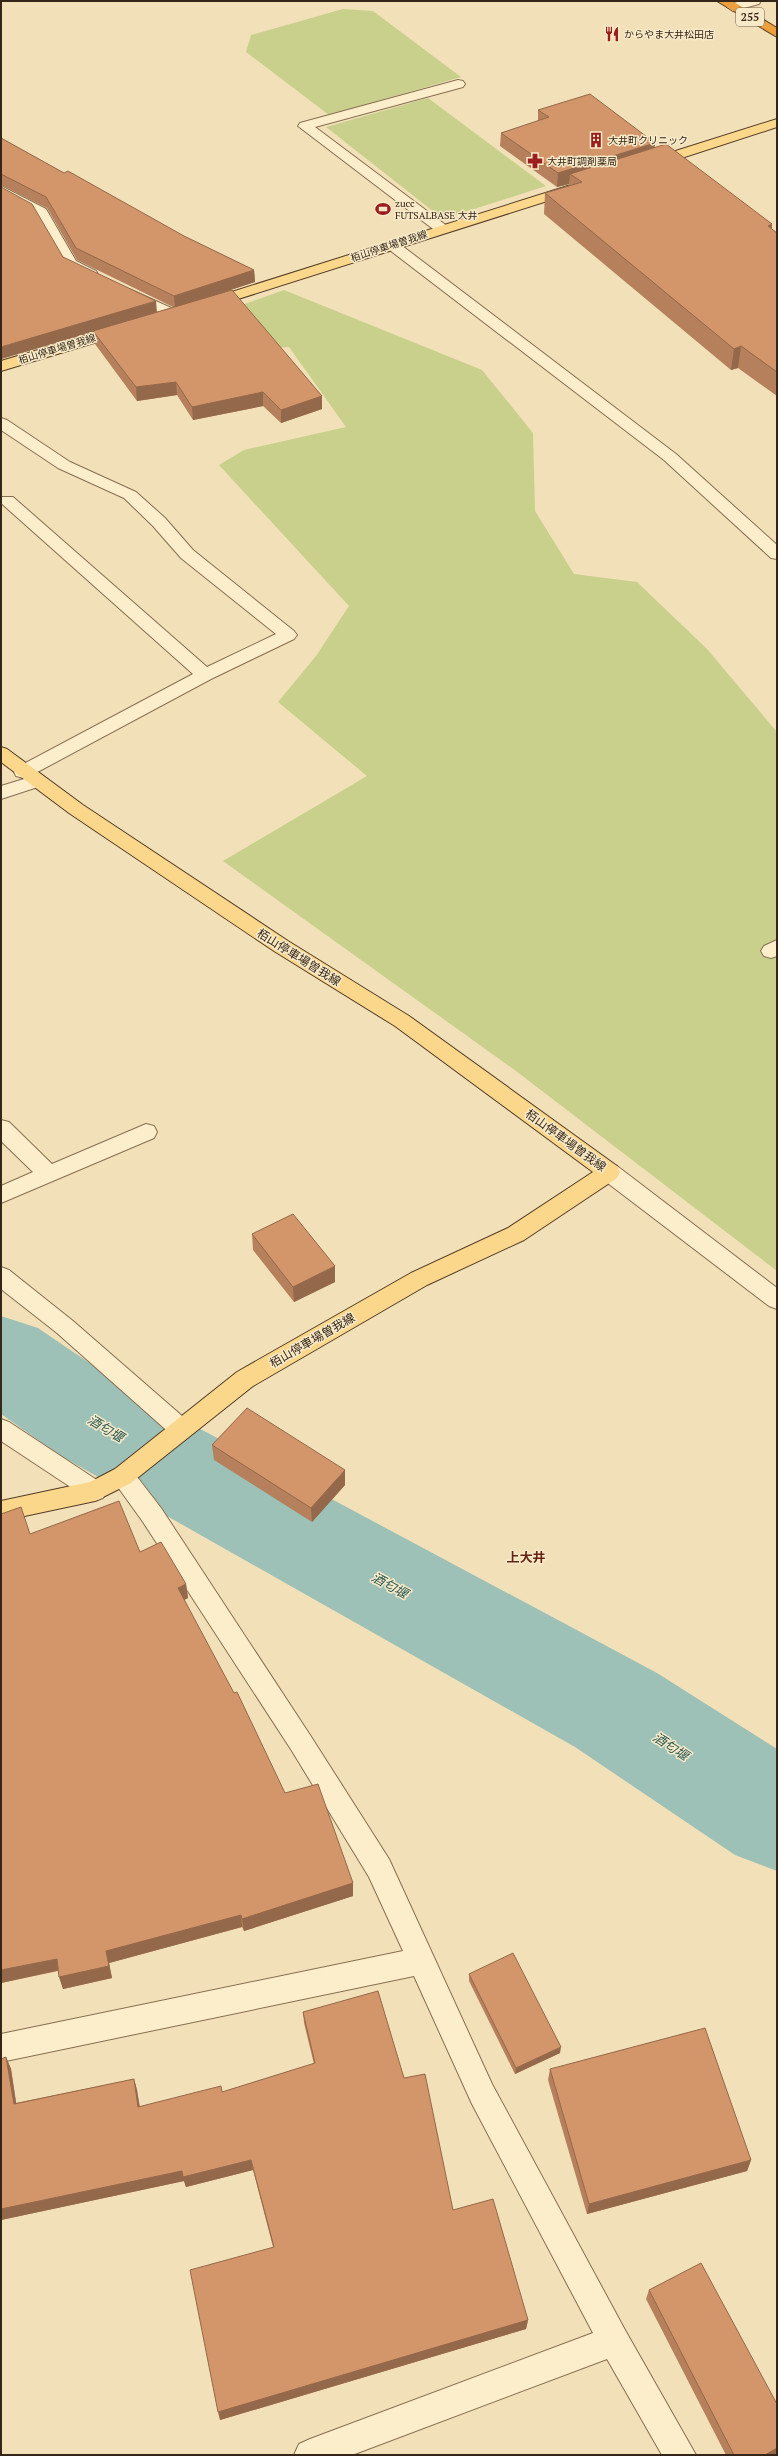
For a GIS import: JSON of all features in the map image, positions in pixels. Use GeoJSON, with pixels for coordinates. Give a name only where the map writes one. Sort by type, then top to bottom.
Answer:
{"type":"FeatureCollection","features":[{"type":"Feature","properties":{"kind":"highway","name":"255"},"geometry":{"type":"LineString","coordinates":[[728,4],[777,33]]}},
{"type":"Feature","properties":{"kind":"main road"},"geometry":{"type":"LineString","coordinates":[[638,167],[777,123]]}},
{"type":"Feature","properties":{"kind":"main road","name":"栢山停車場曽我線"},"geometry":{"type":"LineString","coordinates":[[150,321],[586,184]]}},
{"type":"Feature","properties":{"kind":"main road","name":"栢山停車場曽我線"},"geometry":{"type":"LineString","coordinates":[[1,366],[136,326]]}},
{"type":"Feature","properties":{"kind":"main road","name":"栢山停車場曽我線"},"geometry":{"type":"LineString","coordinates":[[1,752],[30,776],[280,946],[402,1021],[609,1172],[516,1234],[419,1279],[298,1347],[245,1379],[123,1476],[95,1491],[1,1512]]}},
{"type":"Feature","properties":{"kind":"street"},"geometry":{"type":"LineString","coordinates":[[728,4],[755,1]]}},
{"type":"Feature","properties":{"kind":"street"},"geometry":{"type":"LineString","coordinates":[[442,229],[305,126],[458,84]]}},
{"type":"Feature","properties":{"kind":"street"},"geometry":{"type":"LineString","coordinates":[[1,190],[42,212],[70,264],[104,281]]}},
{"type":"Feature","properties":{"kind":"street"},"geometry":{"type":"LineString","coordinates":[[392,245],[670,457],[777,554]]}},
{"type":"Feature","properties":{"kind":"street"},"geometry":{"type":"LineString","coordinates":[[118,287],[173,314]]}},
{"type":"Feature","properties":{"kind":"street"},"geometry":{"type":"LineString","coordinates":[[1,424],[64,465],[130,495],[159,522],[187,554],[288,635],[205,675],[1,793]]}},
{"type":"Feature","properties":{"kind":"street"},"geometry":{"type":"LineString","coordinates":[[7,500],[205,675]]}},
{"type":"Feature","properties":{"kind":"street"},"geometry":{"type":"LineString","coordinates":[[1,1128],[48,1173]]}},
{"type":"Feature","properties":{"kind":"street"},"geometry":{"type":"LineString","coordinates":[[1,1195],[48,1173],[146,1132]]}},
{"type":"Feature","properties":{"kind":"street"},"geometry":{"type":"LineString","coordinates":[[609,1172],[777,1300]]}},
{"type":"Feature","properties":{"kind":"street"},"geometry":{"type":"LineString","coordinates":[[1,1276],[65,1327],[181,1429]]}},
{"type":"Feature","properties":{"kind":"street"},"geometry":{"type":"LineString","coordinates":[[1,1429],[95,1491]]}},
{"type":"Feature","properties":{"kind":"street"},"geometry":{"type":"LineString","coordinates":[[123,1476],[152,1515],[301,1743],[378,1868],[482,2094],[614,2341],[680,2455]]}},
{"type":"Feature","properties":{"kind":"street"},"geometry":{"type":"LineString","coordinates":[[1,2048],[422,1961]]}},
{"type":"Feature","properties":{"kind":"street"},"geometry":{"type":"LineString","coordinates":[[310,2455],[614,2341]]}},
{"type":"Feature","properties":{"kind":"green space"},"geometry":{"type":"Polygon","coordinates":[[[343,9],[373,11],[461,77],[329,115],[246,52],[251,35],[343,9]]]}},
{"type":"Feature","properties":{"kind":"green space"},"geometry":{"type":"Polygon","coordinates":[[[428,98],[546,186],[443,219],[326,127],[428,98]]]}},
{"type":"Feature","properties":{"kind":"green space"},"geometry":{"type":"Polygon","coordinates":[[[284,290],[482,370],[533,433],[535,511],[574,574],[637,582],[707,649],[777,732],[777,1271],[516,1071],[223,861],[367,776],[278,702],[316,656],[349,606],[219,465],[244,450],[346,427],[289,347],[211,352],[205,318],[284,290]]]}},
{"type":"Feature","properties":{"kind":"building"},"geometry":{"type":"Polygon","coordinates":[[[590,94],[655,143],[558,173],[501,133],[549,117],[538,110],[590,94]]]}},
{"type":"Feature","properties":{"kind":"building"},"geometry":{"type":"Polygon","coordinates":[[[1,138],[64,173],[68,171],[184,236],[254,270],[174,296],[76,248],[46,197],[1,174],[1,138]]]}},
{"type":"Feature","properties":{"kind":"building"},"geometry":{"type":"Polygon","coordinates":[[[666,144],[772,224],[768,226],[777,233],[777,372],[741,346],[734,349],[545,193],[582,182],[570,174],[666,144]]]}},
{"type":"Feature","properties":{"kind":"building"},"geometry":{"type":"Polygon","coordinates":[[[1,187],[32,204],[63,257],[156,301],[1,347],[1,187]]]}},
{"type":"Feature","properties":{"kind":"building"},"geometry":{"type":"Polygon","coordinates":[[[232,290],[322,396],[281,410],[263,392],[192,407],[176,382],[136,387],[93,331],[232,290]]]}},
{"type":"Feature","properties":{"kind":"building"},"geometry":{"type":"Polygon","coordinates":[[[293,1214],[335,1266],[293,1287],[252,1234],[293,1214]]]}},
{"type":"Feature","properties":{"kind":"building"},"geometry":{"type":"Polygon","coordinates":[[[247,1408],[345,1470],[311,1508],[212,1445],[247,1408]]]}},
{"type":"Feature","properties":{"kind":"building"},"geometry":{"type":"Polygon","coordinates":[[[119,1501],[140,1552],[161,1542],[186,1584],[178,1588],[234,1693],[237,1692],[285,1793],[318,1784],[353,1883],[242,1919],[241,1915],[106,1951],[109,1966],[59,1977],[57,1959],[1,1970],[1,1514],[21,1507],[30,1534],[119,1501]]]}},
{"type":"Feature","properties":{"kind":"building"},"geometry":{"type":"Polygon","coordinates":[[[513,1953],[561,2047],[516,2068],[469,1974],[513,1953]]]}},
{"type":"Feature","properties":{"kind":"building"},"geometry":{"type":"Polygon","coordinates":[[[378,1991],[404,2078],[425,2074],[453,2210],[493,2199],[528,2320],[218,2412],[190,2270],[274,2247],[251,2160],[183,2177],[182,2171],[1,2209],[1,2059],[6,2057],[14,2104],[134,2079],[138,2107],[221,2086],[222,2092],[315,2063],[303,2012],[378,1991]]]}},
{"type":"Feature","properties":{"kind":"building"},"geometry":{"type":"Polygon","coordinates":[[[705,2028],[751,2160],[589,2204],[550,2069],[705,2028]]]}},
{"type":"Feature","properties":{"kind":"building"},"geometry":{"type":"Polygon","coordinates":[[[701,2263],[777,2404],[777,2448],[765,2455],[734,2455],[649,2290],[701,2263]]]}},
{"type":"Feature","properties":{"kind":"waterway","name":"酒匂堰"},"geometry":{"type":"LineString","coordinates":[[1,1358],[98,1425],[616,1710],[777,1815]]}},
{"type":"Feature","properties":{"kind":"place","name":"からやま大井松田店"},"geometry":{"type":"Point","coordinates":[612,34]}},
{"type":"Feature","properties":{"kind":"place","name":"大井町クリニック"},"geometry":{"type":"Point","coordinates":[596,140]}},
{"type":"Feature","properties":{"kind":"place","name":"大井町調剤薬局"},"geometry":{"type":"Point","coordinates":[535,161]}},
{"type":"Feature","properties":{"kind":"place","name":"zucc FUTSALBASE 大井"},"geometry":{"type":"Point","coordinates":[383,209]}},
{"type":"Feature","properties":{"kind":"district","name":"上大井"},"geometry":{"type":"Point","coordinates":[526,1557]}}]}
